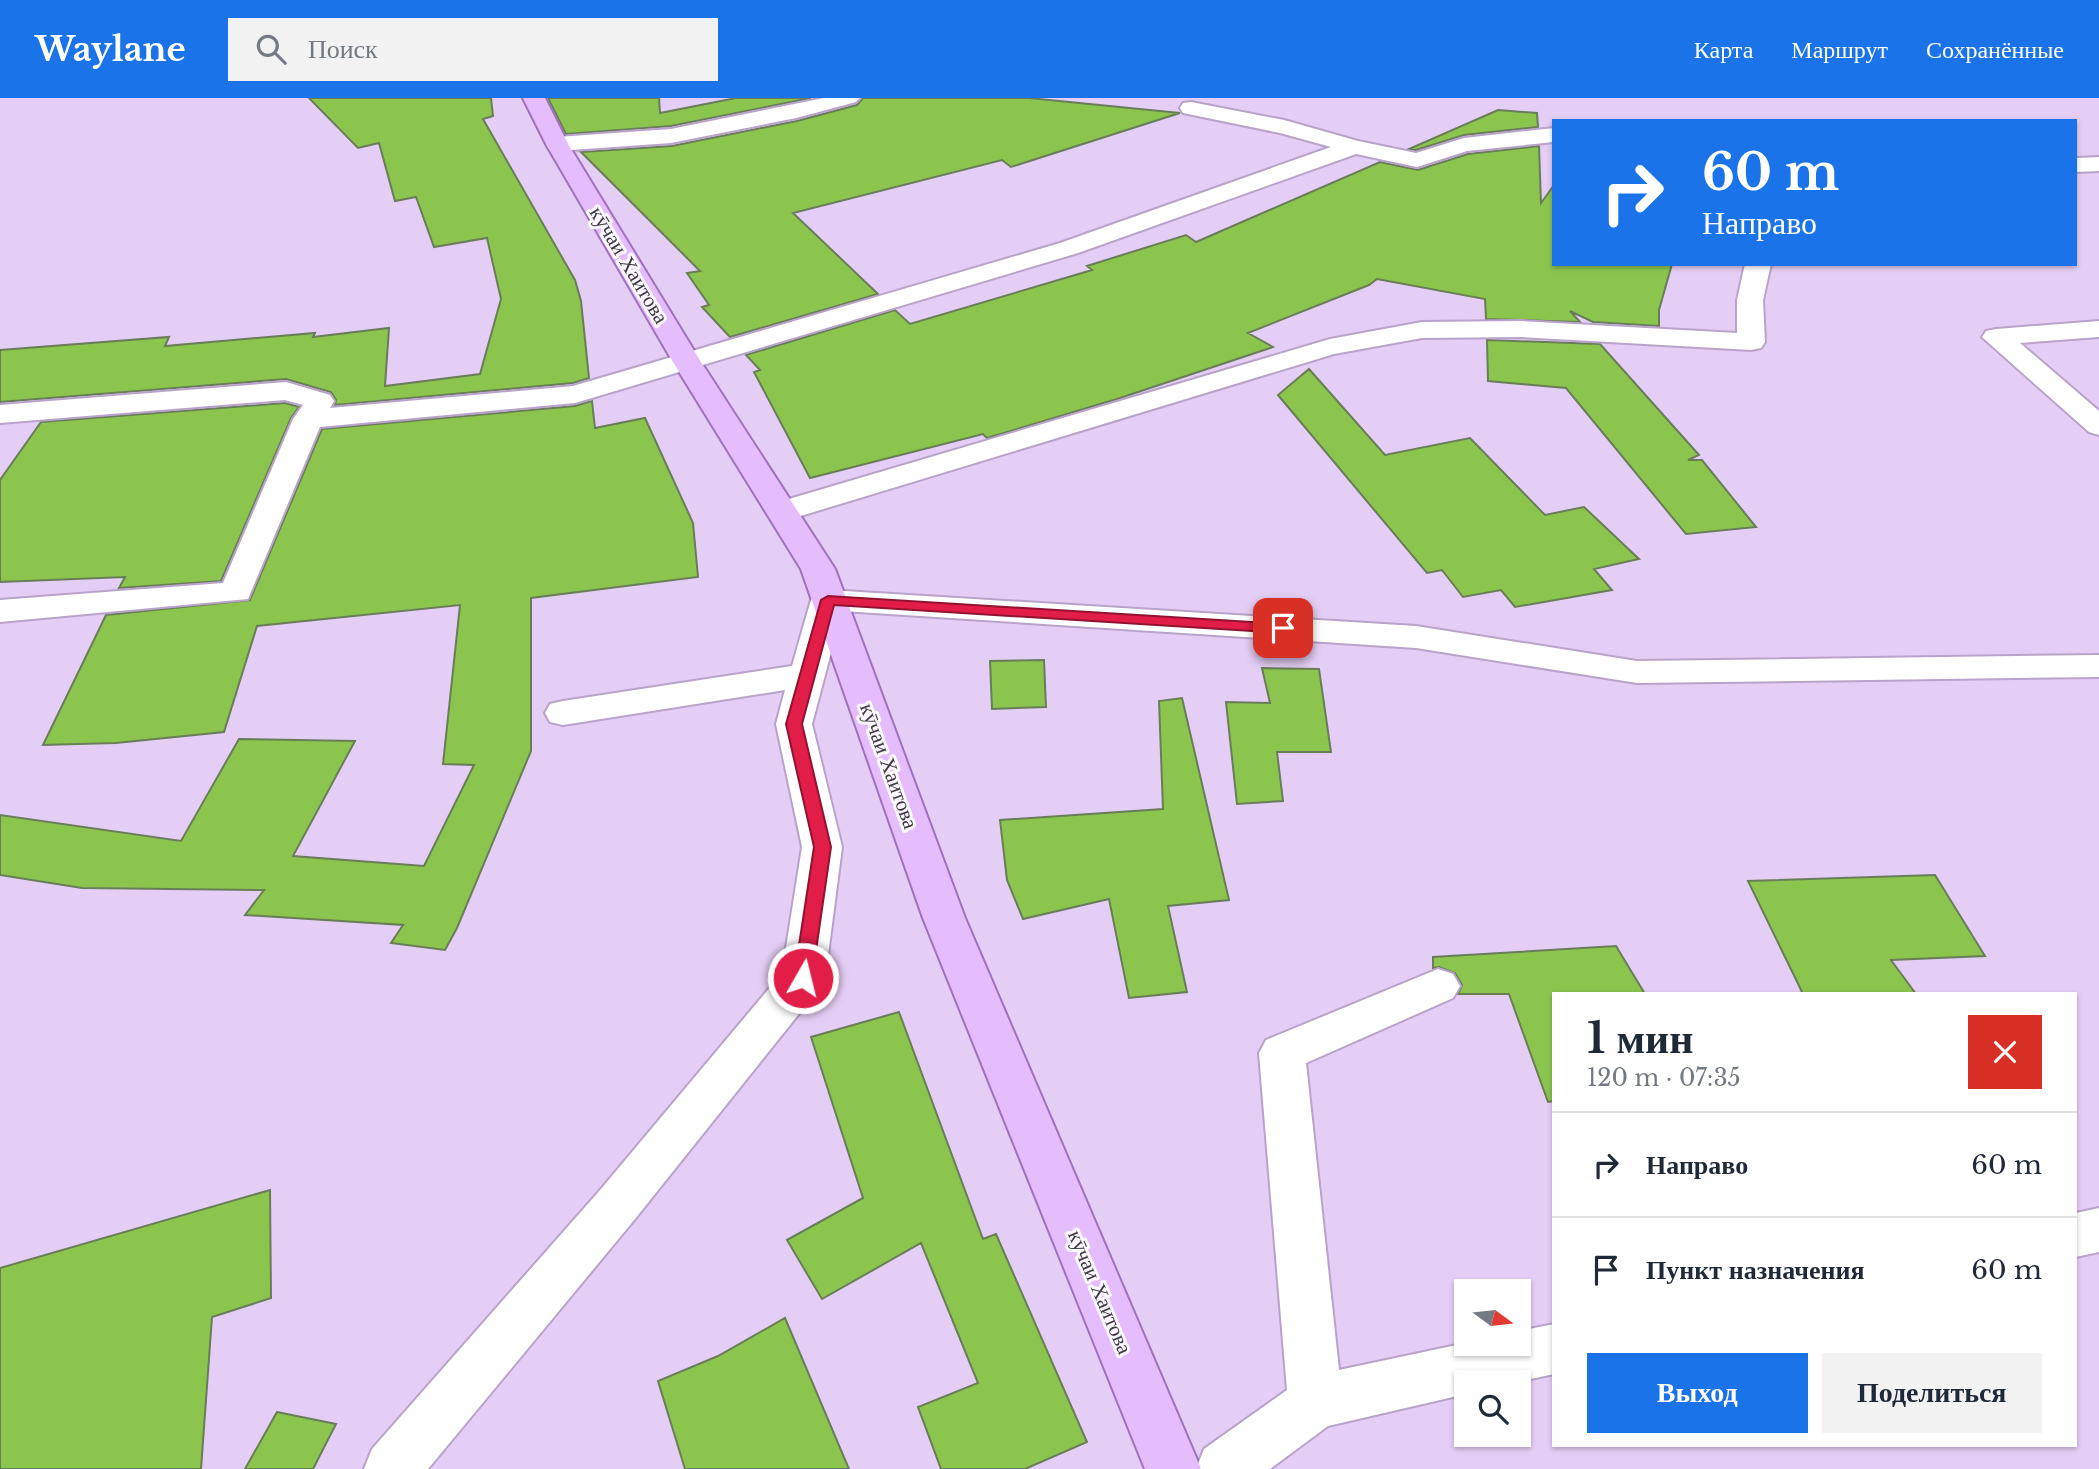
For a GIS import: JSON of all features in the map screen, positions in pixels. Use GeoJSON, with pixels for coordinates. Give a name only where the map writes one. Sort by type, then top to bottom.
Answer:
{"type":"FeatureCollection","features":[{"type":"Feature","properties":{"kind":"main road","name":"кӯчаи Хаитова"},"geometry":{"type":"LineString","coordinates":[[534,98],[557,144],[687,362],[818,569],[944,918],[1174,1469]]}},
{"type":"Feature","properties":{"kind":"street"},"geometry":{"type":"LineString","coordinates":[[557,144],[671,136],[796,112],[849,98]]}},
{"type":"Feature","properties":{"kind":"street"},"geometry":{"type":"LineString","coordinates":[[1231,116],[1247,98]]}},
{"type":"Feature","properties":{"kind":"street"},"geometry":{"type":"LineString","coordinates":[[1191,108],[1284,127],[1354,147],[1417,160],[1464,145],[1552,135]]}},
{"type":"Feature","properties":{"kind":"street"},"geometry":{"type":"LineString","coordinates":[[308,419],[575,394],[1069,248],[1354,147]]}},
{"type":"Feature","properties":{"kind":"street"},"geometry":{"type":"LineString","coordinates":[[2077,165],[2099,164]]}},
{"type":"Feature","properties":{"kind":"street"},"geometry":{"type":"LineString","coordinates":[[783,511],[1330,347],[1422,330],[1521,329],[1751,342],[1750,300],[1758,266]]}},
{"type":"Feature","properties":{"kind":"street"},"geometry":{"type":"LineString","coordinates":[[2099,329],[1996,337],[2099,426]]}},
{"type":"Feature","properties":{"kind":"street"},"geometry":{"type":"LineString","coordinates":[[0,414],[286,391],[320,401],[308,419],[236,592],[0,611]]}},
{"type":"Feature","properties":{"kind":"street"},"geometry":{"type":"LineString","coordinates":[[392,1469],[618,1204],[803,978],[822,847],[794,724],[828,600],[1416,637],[1637,672],[2099,666]]}},
{"type":"Feature","properties":{"kind":"street"},"geometry":{"type":"LineString","coordinates":[[563,713],[808,675]]}},
{"type":"Feature","properties":{"kind":"street"},"geometry":{"type":"LineString","coordinates":[[1315,1402],[1282,1053],[1438,986]]}},
{"type":"Feature","properties":{"kind":"street"},"geometry":{"type":"LineString","coordinates":[[2077,1235],[2099,1230]]}},
{"type":"Feature","properties":{"kind":"street"},"geometry":{"type":"LineString","coordinates":[[1224,1469],[1315,1402],[1552,1349]]}},
{"type":"Feature","properties":{"kind":"building"},"geometry":{"type":"Polygon","coordinates":[[[309,98],[491,98],[493,116],[483,119],[575,280],[581,301],[589,378],[573,383],[335,405],[336,400],[331,392],[286,379],[0,402],[0,350],[169,337],[165,346],[315,333],[313,337],[389,328],[385,386],[480,374],[501,299],[487,238],[434,247],[416,197],[395,201],[379,143],[358,148],[309,98]]]}},
{"type":"Feature","properties":{"kind":"building"},"geometry":{"type":"Polygon","coordinates":[[[548,98],[659,98],[660,113],[736,98],[811,98],[671,126],[566,134],[548,98]]]}},
{"type":"Feature","properties":{"kind":"building"},"geometry":{"type":"Polygon","coordinates":[[[863,98],[1029,98],[1180,113],[1011,167],[1002,160],[793,213],[878,294],[730,337],[702,307],[709,305],[687,273],[700,271],[581,152],[672,146],[797,121],[857,105],[863,98]]]}},
{"type":"Feature","properties":{"kind":"building"},"geometry":{"type":"Polygon","coordinates":[[[1498,110],[1537,113],[1538,127],[1464,135],[1416,150],[1409,149],[1498,110]]]}},
{"type":"Feature","properties":{"kind":"building"},"geometry":{"type":"Polygon","coordinates":[[[1539,146],[1541,203],[1552,188],[1552,266],[1671,266],[1659,310],[1659,326],[1593,322],[1570,311],[1580,322],[1486,319],[1485,299],[1377,279],[1369,285],[1248,333],[1273,347],[1117,399],[987,438],[983,434],[810,478],[754,372],[760,370],[746,355],[895,310],[910,324],[1092,270],[1087,266],[1186,235],[1196,242],[1380,162],[1418,170],[1468,154],[1539,146]]]}},
{"type":"Feature","properties":{"kind":"building"},"geometry":{"type":"Polygon","coordinates":[[[1487,340],[1600,344],[1699,455],[1688,460],[1702,460],[1756,527],[1686,534],[1566,388],[1488,381],[1487,340]]]}},
{"type":"Feature","properties":{"kind":"building"},"geometry":{"type":"Polygon","coordinates":[[[1309,369],[1385,455],[1470,438],[1545,515],[1584,507],[1639,559],[1594,569],[1612,590],[1515,607],[1501,590],[1463,597],[1442,570],[1427,573],[1278,395],[1309,369]]]}},
{"type":"Feature","properties":{"kind":"building"},"geometry":{"type":"Polygon","coordinates":[[[592,401],[595,428],[645,418],[693,523],[698,577],[531,598],[531,751],[457,928],[445,950],[391,943],[403,925],[245,915],[264,890],[82,888],[0,875],[0,815],[181,841],[239,739],[355,741],[293,856],[424,866],[474,765],[443,764],[460,605],[257,626],[224,732],[116,743],[43,745],[106,615],[250,600],[322,429],[575,406],[592,401]]]}},
{"type":"Feature","properties":{"kind":"building"},"geometry":{"type":"Polygon","coordinates":[[[285,403],[299,407],[291,418],[221,581],[119,588],[125,577],[0,582],[0,480],[41,422],[285,403]]]}},
{"type":"Feature","properties":{"kind":"building"},"geometry":{"type":"Polygon","coordinates":[[[1044,660],[1046,707],[992,709],[990,661],[1044,660]]]}},
{"type":"Feature","properties":{"kind":"building"},"geometry":{"type":"Polygon","coordinates":[[[1262,668],[1319,669],[1331,752],[1277,752],[1283,801],[1237,804],[1226,702],[1270,703],[1262,668]]]}},
{"type":"Feature","properties":{"kind":"building"},"geometry":{"type":"Polygon","coordinates":[[[1182,698],[1229,900],[1168,906],[1187,992],[1129,998],[1109,899],[1023,919],[1007,880],[1000,820],[1163,809],[1159,701],[1182,698]]]}},
{"type":"Feature","properties":{"kind":"building"},"geometry":{"type":"Polygon","coordinates":[[[1935,875],[1985,956],[1891,960],[1915,992],[1802,992],[1748,881],[1935,875]]]}},
{"type":"Feature","properties":{"kind":"building"},"geometry":{"type":"Polygon","coordinates":[[[1616,946],[1644,992],[1552,992],[1552,1101],[1548,1102],[1509,994],[1458,994],[1462,985],[1455,973],[1439,967],[1433,968],[1433,957],[1616,946]]]}},
{"type":"Feature","properties":{"kind":"building"},"geometry":{"type":"Polygon","coordinates":[[[899,1012],[983,1239],[996,1234],[1087,1442],[1025,1469],[941,1469],[918,1407],[978,1383],[921,1243],[822,1299],[787,1240],[863,1198],[811,1037],[899,1012]]]}},
{"type":"Feature","properties":{"kind":"building"},"geometry":{"type":"Polygon","coordinates":[[[270,1190],[271,1298],[212,1317],[201,1469],[0,1469],[0,1268],[270,1190]]]}},
{"type":"Feature","properties":{"kind":"building"},"geometry":{"type":"Polygon","coordinates":[[[785,1318],[849,1469],[685,1469],[658,1381],[718,1356],[785,1318]]]}},
{"type":"Feature","properties":{"kind":"building"},"geometry":{"type":"Polygon","coordinates":[[[277,1412],[336,1424],[313,1469],[245,1469],[277,1412]]]}},
{"type":"Feature","properties":{"kind":"route"},"geometry":{"type":"LineString","coordinates":[[803,978],[822,847],[794,724],[828,600],[1283,628]]}}]}
